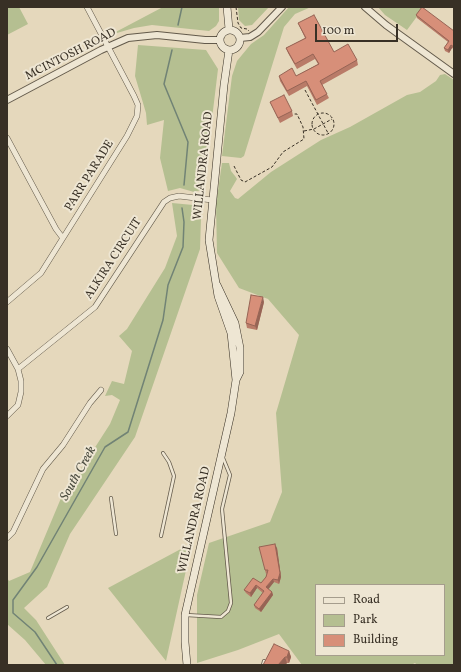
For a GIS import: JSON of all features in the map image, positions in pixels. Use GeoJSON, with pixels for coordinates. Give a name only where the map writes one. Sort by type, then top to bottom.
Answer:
{"type":"FeatureCollection","features":[{"type":"Feature","properties":{"kind":"main road"},"geometry":{"type":"LineString","coordinates":[[227,7],[229,30]]}},
{"type":"Feature","properties":{"kind":"main road"},"geometry":{"type":"LineString","coordinates":[[229,30],[236,32],[240,38],[237,46],[229,50],[221,46],[219,40],[222,32],[229,30]]}},
{"type":"Feature","properties":{"kind":"main road","name":"WILLANDRA ROAD"},"geometry":{"type":"LineString","coordinates":[[187,665],[185,615],[232,409],[236,380],[240,372],[237,333],[231,313],[217,285],[209,240],[224,85],[229,50]]}},
{"type":"Feature","properties":{"kind":"street","name":"PARR PARADE"},"geometry":{"type":"LineString","coordinates":[[7,302],[41,273],[62,237],[127,136],[137,116],[138,105],[87,7]]}},
{"type":"Feature","properties":{"kind":"street"},"geometry":{"type":"LineString","coordinates":[[240,38],[252,35],[265,25],[282,7]]}},
{"type":"Feature","properties":{"kind":"street"},"geometry":{"type":"LineString","coordinates":[[365,7],[386,25],[454,74]]}},
{"type":"Feature","properties":{"kind":"street","name":"MCINTOSH ROAD"},"geometry":{"type":"LineString","coordinates":[[7,100],[108,46],[128,38],[144,35],[219,40]]}},
{"type":"Feature","properties":{"kind":"street"},"geometry":{"type":"LineString","coordinates":[[7,138],[56,229],[62,237]]}},
{"type":"Feature","properties":{"kind":"street","name":"ALKIRA CIRCUIT"},"geometry":{"type":"LineString","coordinates":[[18,369],[95,306],[164,202],[170,198],[179,196],[212,200]]}},
{"type":"Feature","properties":{"kind":"street"},"geometry":{"type":"LineString","coordinates":[[7,349],[18,369],[21,382],[21,392],[18,405],[7,416]]}},
{"type":"Feature","properties":{"kind":"street"},"geometry":{"type":"LineString","coordinates":[[7,538],[13,532],[43,468],[101,390]]}},
{"type":"Feature","properties":{"kind":"lane"},"geometry":{"type":"LineString","coordinates":[[161,536],[174,476],[169,462],[162,453]]}},
{"type":"Feature","properties":{"kind":"lane"},"geometry":{"type":"LineString","coordinates":[[185,615],[221,617],[228,611],[231,603],[222,509],[230,475],[221,454]]}},
{"type":"Feature","properties":{"kind":"lane"},"geometry":{"type":"LineString","coordinates":[[111,498],[116,534]]}},
{"type":"Feature","properties":{"kind":"lane"},"geometry":{"type":"LineString","coordinates":[[48,618],[68,608]]}},
{"type":"Feature","properties":{"kind":"lane"},"geometry":{"type":"LineString","coordinates":[[263,665],[264,661]]}},
{"type":"Feature","properties":{"kind":"path"},"geometry":{"type":"LineString","coordinates":[[236,7],[238,23],[241,28],[248,29],[252,35]]}},
{"type":"Feature","properties":{"kind":"path"},"geometry":{"type":"LineString","coordinates":[[305,90],[328,134]]}},
{"type":"Feature","properties":{"kind":"path"},"geometry":{"type":"LineString","coordinates":[[234,166],[241,180],[245,182],[269,170],[275,164],[281,153],[303,140],[304,131],[297,114],[294,114]]}},
{"type":"Feature","properties":{"kind":"path"},"geometry":{"type":"LineString","coordinates":[[326,114],[333,119],[334,126],[328,134],[319,134],[314,129],[313,121],[318,115],[326,114]]}},
{"type":"Feature","properties":{"kind":"path"},"geometry":{"type":"LineString","coordinates":[[304,131],[314,129],[333,119]]}},
{"type":"Feature","properties":{"kind":"green space"},"geometry":{"type":"Polygon","coordinates":[[[7,7],[19,7],[28,24],[7,35],[7,7]]]}},
{"type":"Feature","properties":{"kind":"green space"},"geometry":{"type":"Polygon","coordinates":[[[163,7],[219,7],[219,21],[216,26],[209,31],[152,25],[134,28],[110,35],[163,7]]]}},
{"type":"Feature","properties":{"kind":"green space"},"geometry":{"type":"Polygon","coordinates":[[[238,7],[269,7],[252,25],[245,26],[239,20],[238,7]]]}},
{"type":"Feature","properties":{"kind":"green space"},"geometry":{"type":"Polygon","coordinates":[[[289,7],[311,7],[295,14],[284,27],[244,156],[241,158],[222,156],[232,76],[237,61],[251,44],[264,35],[289,7]]]}},
{"type":"Feature","properties":{"kind":"green space"},"geometry":{"type":"Polygon","coordinates":[[[378,7],[424,7],[407,30],[385,15],[378,7]]]}},
{"type":"Feature","properties":{"kind":"green space"},"geometry":{"type":"Polygon","coordinates":[[[138,45],[206,50],[218,69],[204,185],[201,190],[194,192],[180,188],[168,191],[160,158],[164,120],[147,125],[146,113],[135,76],[138,45]]]}},
{"type":"Feature","properties":{"kind":"green space"},"geometry":{"type":"Polygon","coordinates":[[[445,74],[454,80],[454,665],[417,665],[415,663],[411,665],[302,665],[279,634],[238,650],[197,663],[197,595],[209,543],[270,522],[282,492],[276,413],[299,335],[268,299],[239,288],[217,253],[216,204],[222,163],[229,163],[231,171],[237,179],[230,191],[235,198],[238,199],[271,172],[321,140],[350,127],[407,95],[420,92],[436,81],[440,75],[445,74]]]}},
{"type":"Feature","properties":{"kind":"green space"},"geometry":{"type":"Polygon","coordinates":[[[172,203],[193,205],[198,210],[201,218],[200,249],[135,437],[70,534],[47,587],[24,608],[36,620],[65,665],[46,665],[25,640],[7,624],[7,578],[9,581],[30,572],[64,491],[85,463],[110,424],[120,400],[112,395],[105,396],[112,381],[124,384],[132,351],[119,336],[127,329],[165,268],[177,236],[172,203]]]}},
{"type":"Feature","properties":{"kind":"green space"},"geometry":{"type":"Polygon","coordinates":[[[192,543],[166,661],[108,588],[192,543]]]}},
{"type":"Feature","properties":{"kind":"building"},"geometry":{"type":"Polygon","coordinates":[[[422,7],[454,31],[454,47],[451,45],[448,50],[444,48],[449,41],[416,15],[422,7]]]}},
{"type":"Feature","properties":{"kind":"building"},"geometry":{"type":"Polygon","coordinates":[[[314,15],[334,52],[348,44],[357,60],[320,81],[327,94],[316,100],[306,81],[287,91],[279,76],[292,68],[296,76],[319,64],[313,54],[295,64],[286,48],[306,38],[298,23],[314,15]]]}},
{"type":"Feature","properties":{"kind":"building"},"geometry":{"type":"Polygon","coordinates":[[[284,95],[292,111],[278,118],[270,102],[284,95]]]}},
{"type":"Feature","properties":{"kind":"building"},"geometry":{"type":"Polygon","coordinates":[[[251,295],[263,297],[255,326],[246,323],[251,295]]]}},
{"type":"Feature","properties":{"kind":"building"},"geometry":{"type":"Polygon","coordinates":[[[275,544],[280,573],[278,580],[273,579],[266,587],[272,592],[259,609],[254,605],[264,591],[256,585],[250,593],[244,590],[253,578],[261,583],[266,577],[268,570],[265,570],[259,547],[275,544]]]}},
{"type":"Feature","properties":{"kind":"building"},"geometry":{"type":"Polygon","coordinates":[[[274,644],[289,651],[287,657],[285,657],[278,665],[263,665],[274,644]]]}},
{"type":"Feature","properties":{"kind":"waterway","name":"South Creek"},"geometry":{"type":"LineString","coordinates":[[178,25],[182,7]]}},
{"type":"Feature","properties":{"kind":"waterway","name":"South Creek"},"geometry":{"type":"LineString","coordinates":[[172,50],[164,84],[188,142],[184,185]]}},
{"type":"Feature","properties":{"kind":"waterway","name":"South Creek"},"geometry":{"type":"LineString","coordinates":[[57,665],[35,632],[13,613],[13,600],[37,567],[105,447],[128,432],[163,320],[168,285],[183,247],[184,222],[182,208]]}}]}
